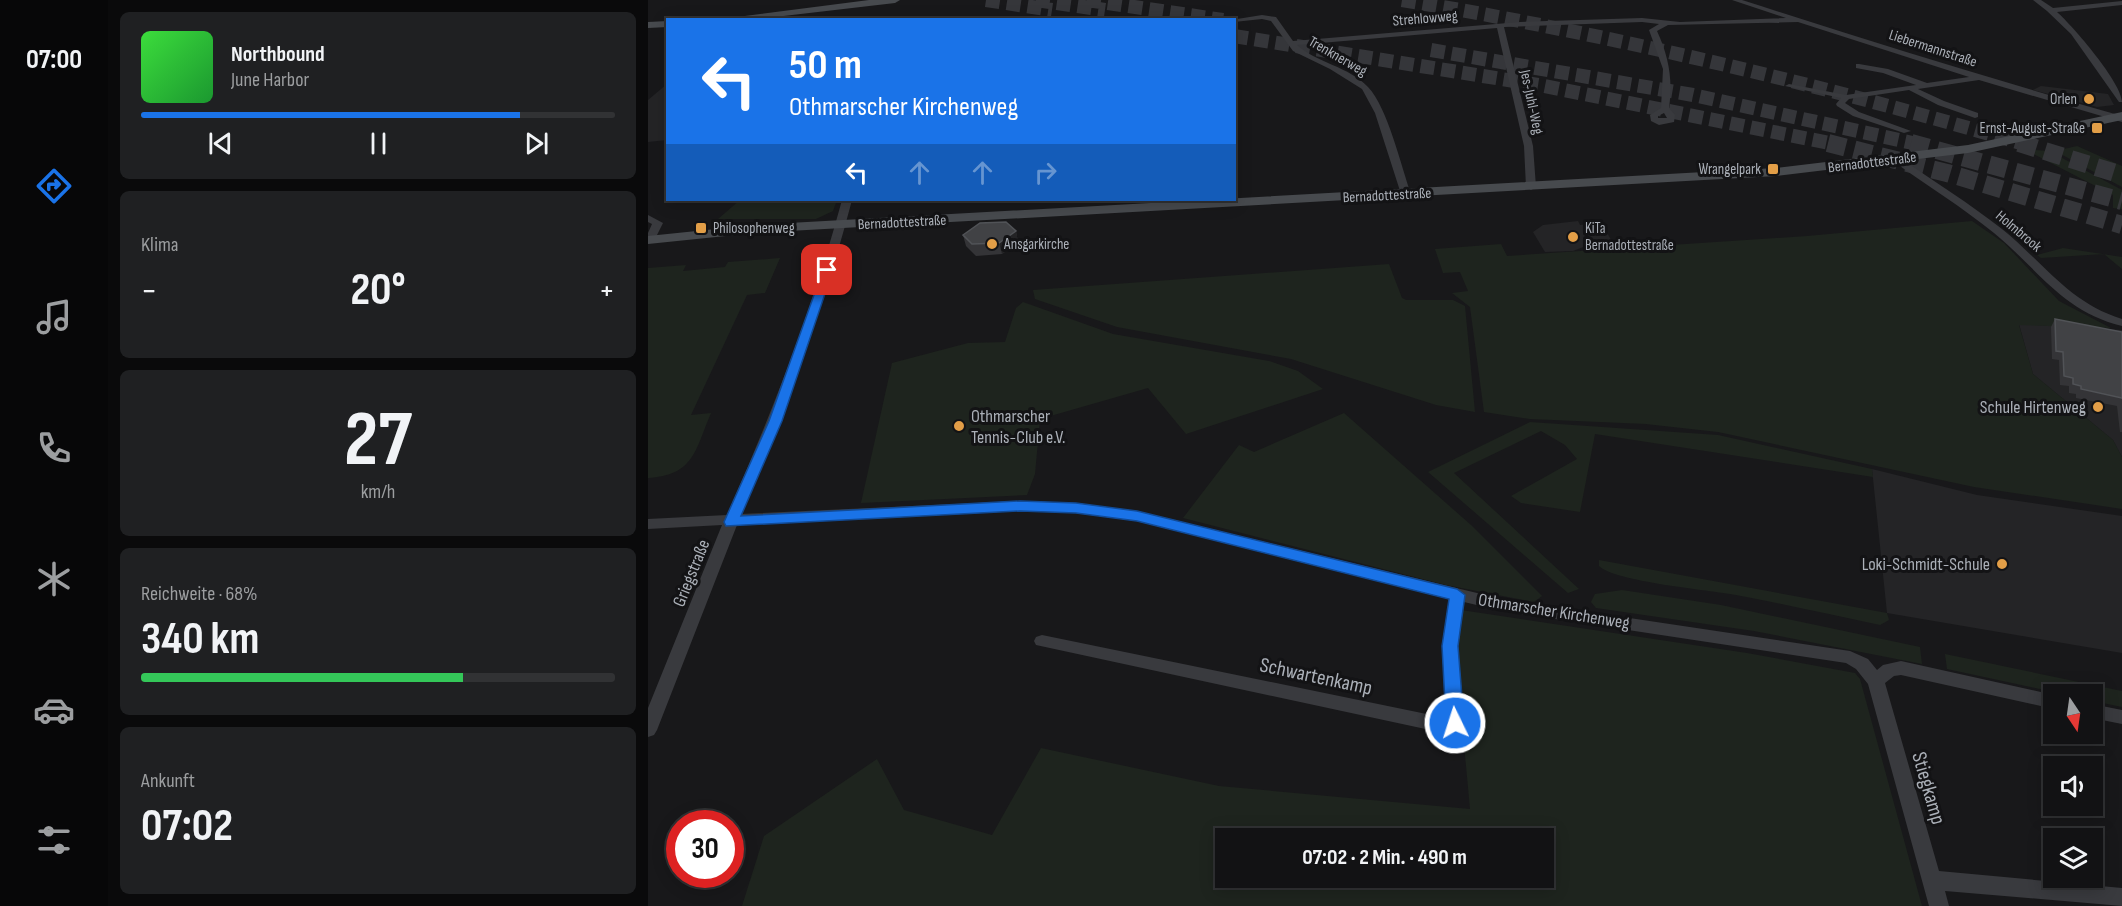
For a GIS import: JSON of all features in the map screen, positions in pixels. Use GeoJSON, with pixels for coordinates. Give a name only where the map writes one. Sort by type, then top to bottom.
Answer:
{"type":"FeatureCollection","features":[{"type":"Feature","properties":{"kind":"street"},"geometry":{"type":"LineString","coordinates":[[737,18],[895,0]]}},
{"type":"Feature","properties":{"kind":"street","name":"Liebermannstraße"},"geometry":{"type":"LineString","coordinates":[[1735,0],[1980,78],[2120,118]]}},
{"type":"Feature","properties":{"kind":"street"},"geometry":{"type":"LineString","coordinates":[[2036,0],[2054,10],[2099,64],[2122,100]]}},
{"type":"Feature","properties":{"kind":"street"},"geometry":{"type":"LineString","coordinates":[[2054,10],[2122,3]]}},
{"type":"Feature","properties":{"kind":"street","name":"Strehlowweg"},"geometry":{"type":"LineString","coordinates":[[1667,22],[1684,19],[1758,19],[1786,15]]}},
{"type":"Feature","properties":{"kind":"street","name":"Trenknerweg"},"geometry":{"type":"LineString","coordinates":[[1236,20],[1262,17],[1273,19],[1296,49],[1333,67],[1365,88],[1378,113],[1406,194]]}},
{"type":"Feature","properties":{"kind":"street","name":"Strehlowweg"},"geometry":{"type":"LineString","coordinates":[[1293,43],[1500,25],[1642,20],[1667,22],[1803,20]]}},
{"type":"Feature","properties":{"kind":"street"},"geometry":{"type":"LineString","coordinates":[[1665,109],[1670,80],[1662,48],[1653,30],[1667,22]]}},
{"type":"Feature","properties":{"kind":"street"},"geometry":{"type":"LineString","coordinates":[[648,25],[666,24]]}},
{"type":"Feature","properties":{"kind":"street","name":"Jes-Juhl-Weg"},"geometry":{"type":"LineString","coordinates":[[1500,25],[1520,99],[1532,173],[1532,187]]}},
{"type":"Feature","properties":{"kind":"street"},"geometry":{"type":"LineString","coordinates":[[1859,66],[1885,70],[1927,86]]}},
{"type":"Feature","properties":{"kind":"street"},"geometry":{"type":"LineString","coordinates":[[1789,86],[1824,91],[1846,98],[1980,78]]}},
{"type":"Feature","properties":{"kind":"street"},"geometry":{"type":"LineString","coordinates":[[1910,88],[1941,103],[1975,115]]}},
{"type":"Feature","properties":{"kind":"street"},"geometry":{"type":"LineString","coordinates":[[1846,98],[1840,104],[1846,110],[1907,131]]}},
{"type":"Feature","properties":{"kind":"street","name":"Bernadottestraße"},"geometry":{"type":"LineString","coordinates":[[649,239],[755,230],[1776,172],[1896,159],[2008,142],[2120,118]]}},
{"type":"Feature","properties":{"kind":"street","name":"Holmbrook"},"geometry":{"type":"LineString","coordinates":[[1896,159],[2008,238],[2062,294],[2094,314],[2122,323]]}},
{"type":"Feature","properties":{"kind":"street"},"geometry":{"type":"LineString","coordinates":[[838,226],[847,201]]}},
{"type":"Feature","properties":{"kind":"street"},"geometry":{"type":"LineString","coordinates":[[648,218],[658,223],[649,239]]}},
{"type":"Feature","properties":{"kind":"street","name":"Griegstraße"},"geometry":{"type":"LineString","coordinates":[[648,730],[731,522],[775,421],[827,270],[838,226]]}},
{"type":"Feature","properties":{"kind":"street","name":"Othmarscher Kirchenweg"},"geometry":{"type":"LineString","coordinates":[[648,524],[731,522],[1020,506],[1076,508],[1137,516],[1457,595],[1568,615],[1744,639],[1850,657],[1862,664],[1876,681]]}},
{"type":"Feature","properties":{"kind":"street","name":"Schwartenkamp"},"geometry":{"type":"LineString","coordinates":[[1042,641],[1444,726],[1455,723],[1450,646],[1457,595]]}},
{"type":"Feature","properties":{"kind":"street"},"geometry":{"type":"LineString","coordinates":[[1876,681],[1889,670],[1900,668],[2043,700]]}},
{"type":"Feature","properties":{"kind":"street","name":"Stiegkamp"},"geometry":{"type":"LineString","coordinates":[[1876,681],[1939,906]]}},
{"type":"Feature","properties":{"kind":"street"},"geometry":{"type":"LineString","coordinates":[[2103,713],[2122,717]]}},
{"type":"Feature","properties":{"kind":"street"},"geometry":{"type":"LineString","coordinates":[[1932,879],[2122,898]]}},
{"type":"Feature","properties":{"kind":"shaded area"},"geometry":{"type":"Polygon","coordinates":[[[666,85],[666,140],[648,142],[648,100],[666,85]]]}},
{"type":"Feature","properties":{"kind":"shaded area","name":"Orlen"},"geometry":{"type":"Polygon","coordinates":[[[2041,86],[2108,94],[2114,105],[2097,107],[2033,90],[2041,86]]]}},
{"type":"Feature","properties":{"kind":"shaded area"},"geometry":{"type":"Polygon","coordinates":[[[2077,146],[2122,166],[2122,187],[2055,151],[2077,146]]]}},
{"type":"Feature","properties":{"kind":"shaded area"},"geometry":{"type":"Polygon","coordinates":[[[2024,149],[2049,151],[2122,190],[2122,209],[2113,208],[2113,195],[2024,149]]]}},
{"type":"Feature","properties":{"kind":"shaded area"},"geometry":{"type":"Polygon","coordinates":[[[739,201],[837,201],[833,211],[816,219],[718,219],[739,201]]]}},
{"type":"Feature","properties":{"kind":"shaded area","name":"KiTa Bernadottestraße"},"geometry":{"type":"Polygon","coordinates":[[[1578,221],[1580,225],[1601,223],[1613,243],[1591,244],[1573,251],[1545,252],[1533,232],[1543,225],[1578,221]]]}},
{"type":"Feature","properties":{"kind":"shaded area"},"geometry":{"type":"Polygon","coordinates":[[[1972,221],[2004,243],[2059,301],[2111,328],[2019,325],[2033,374],[2113,440],[2122,457],[2122,509],[1974,487],[1718,432],[1646,424],[1530,419],[1484,412],[1470,307],[1452,293],[1468,291],[1460,272],[1443,273],[1435,249],[1501,244],[1507,256],[1807,236],[1972,221]]]}},
{"type":"Feature","properties":{"kind":"shaded area"},"geometry":{"type":"Polygon","coordinates":[[[2063,248],[2103,254],[2041,258],[2037,255],[2063,248]]]}},
{"type":"Feature","properties":{"kind":"shaded area"},"geometry":{"type":"Polygon","coordinates":[[[2104,254],[2122,257],[2122,269],[2104,254]]]}},
{"type":"Feature","properties":{"kind":"shaded area"},"geometry":{"type":"Polygon","coordinates":[[[780,258],[765,293],[747,295],[691,415],[711,413],[691,459],[675,472],[648,478],[648,268],[686,265],[683,271],[725,267],[728,262],[780,258]]]}},
{"type":"Feature","properties":{"kind":"shaded area"},"geometry":{"type":"Polygon","coordinates":[[[1389,264],[1402,298],[1406,300],[1453,300],[1465,306],[1475,412],[1436,405],[1291,359],[1117,327],[1035,299],[1033,290],[1389,264]]]}},
{"type":"Feature","properties":{"kind":"shaded area","name":"Othmarscher Tennis-Club e.V."},"geometry":{"type":"Polygon","coordinates":[[[1023,302],[1113,334],[1269,361],[1298,371],[1323,389],[1186,434],[1148,388],[1040,419],[1035,474],[1027,495],[861,503],[892,363],[968,343],[1005,342],[1016,308],[1023,302]]]}},
{"type":"Feature","properties":{"kind":"shaded area","name":"Schule Hirtenweg"},"geometry":{"type":"Polygon","coordinates":[[[2019,324],[2122,330],[2122,457],[2113,440],[2033,374],[2019,324]]]}},
{"type":"Feature","properties":{"kind":"shaded area"},"geometry":{"type":"Polygon","coordinates":[[[1344,413],[1471,525],[1542,596],[1534,602],[1446,585],[1183,518],[1239,445],[1254,452],[1344,413]]]}},
{"type":"Feature","properties":{"kind":"shaded area"},"geometry":{"type":"Polygon","coordinates":[[[1530,422],[1718,435],[1872,469],[1873,477],[1595,434],[1580,512],[1521,503],[1511,496],[1577,459],[1565,445],[1541,431],[1454,473],[1579,589],[1568,593],[1428,472],[1530,422]]]}},
{"type":"Feature","properties":{"kind":"shaded area","name":"Loki-Schmidt-Schule"},"geometry":{"type":"Polygon","coordinates":[[[1872,469],[1977,495],[2122,516],[2122,653],[1887,613],[1872,469]]]}},
{"type":"Feature","properties":{"kind":"shaded area"},"geometry":{"type":"Polygon","coordinates":[[[1599,560],[1887,613],[1889,620],[1880,625],[1736,595],[1643,581],[1609,572],[1599,566],[1599,560]]]}},
{"type":"Feature","properties":{"kind":"shaded area"},"geometry":{"type":"Polygon","coordinates":[[[1622,590],[1721,605],[1920,647],[1922,664],[1754,631],[1596,608],[1591,602],[1595,594],[1622,590]]]}},
{"type":"Feature","properties":{"kind":"shaded area"},"geometry":{"type":"Polygon","coordinates":[[[1461,610],[1747,653],[1855,673],[1860,679],[1922,906],[742,906],[764,836],[877,759],[904,810],[992,835],[1041,748],[1219,786],[1470,809],[1455,647],[1461,610]]]}},
{"type":"Feature","properties":{"kind":"shaded area"},"geometry":{"type":"Polygon","coordinates":[[[1945,654],[2089,684],[2043,684],[2043,690],[1947,669],[1945,654]]]}},
{"type":"Feature","properties":{"kind":"shaded area"},"geometry":{"type":"Polygon","coordinates":[[[2103,687],[2122,691],[2122,707],[2103,703],[2103,687]]]}},
{"type":"Feature","properties":{"kind":"building"},"geometry":{"type":"Polygon","coordinates":[[[1006,222],[1016,231],[999,243],[972,244],[963,235],[980,223],[1006,222]]]}},
{"type":"Feature","properties":{"kind":"building"},"geometry":{"type":"Polygon","coordinates":[[[2055,319],[2122,332],[2122,398],[2081,389],[2081,386],[2073,384],[2073,378],[2064,376],[2063,352],[2056,351],[2055,319]]]}},
{"type":"Feature","properties":{"kind":"tunnel"},"geometry":{"type":"LineString","coordinates":[[986,0],[1052,10]]}},
{"type":"Feature","properties":{"kind":"tunnel"},"geometry":{"type":"LineString","coordinates":[[1036,0],[1105,10]]}},
{"type":"Feature","properties":{"kind":"tunnel"},"geometry":{"type":"LineString","coordinates":[[1087,0],[1209,18]]}},
{"type":"Feature","properties":{"kind":"tunnel"},"geometry":{"type":"LineString","coordinates":[[1402,0],[1637,45],[1793,81],[2024,144]]}},
{"type":"Feature","properties":{"kind":"tunnel"},"geometry":{"type":"LineString","coordinates":[[1236,36],[1539,85],[1834,144]]}},
{"type":"Feature","properties":{"kind":"tunnel"},"geometry":{"type":"LineString","coordinates":[[1431,50],[1693,95],[1917,144]]}},
{"type":"Feature","properties":{"kind":"tunnel"},"geometry":{"type":"LineString","coordinates":[[1828,143],[1947,173],[2122,225]]}},
{"type":"Feature","properties":{"kind":"tunnel"},"geometry":{"type":"LineString","coordinates":[[1911,143],[2122,201]]}},
{"type":"Feature","properties":{"kind":"tunnel"},"geometry":{"type":"LineString","coordinates":[[2019,143],[2122,175]]}},
{"type":"Feature","properties":{"kind":"place","name":"Orlen"},"geometry":{"type":"Point","coordinates":[2089,99]}},
{"type":"Feature","properties":{"kind":"place","name":"Ernst-August-Straße"},"geometry":{"type":"Point","coordinates":[2097,128]}},
{"type":"Feature","properties":{"kind":"place","name":"Wrangelpark"},"geometry":{"type":"Point","coordinates":[1773,169]}},
{"type":"Feature","properties":{"kind":"place","name":"Philosophenweg"},"geometry":{"type":"Point","coordinates":[701,228]}},
{"type":"Feature","properties":{"kind":"place","name":"KiTa Bernadottestraße"},"geometry":{"type":"Point","coordinates":[1573,237]}},
{"type":"Feature","properties":{"kind":"place","name":"Ansgarkirche"},"geometry":{"type":"Point","coordinates":[992,244]}},
{"type":"Feature","properties":{"kind":"place","name":"Schule Hirtenweg"},"geometry":{"type":"Point","coordinates":[2098,407]}},
{"type":"Feature","properties":{"kind":"place","name":"Othmarscher Tennis-Club e.V."},"geometry":{"type":"Point","coordinates":[959,426]}},
{"type":"Feature","properties":{"kind":"place","name":"Loki-Schmidt-Schule"},"geometry":{"type":"Point","coordinates":[2002,564]}},
{"type":"Feature","properties":{"kind":"route"},"geometry":{"type":"LineString","coordinates":[[827,270],[775,421],[743,500],[731,522],[1020,506],[1076,508],[1137,516],[1457,595],[1450,646],[1455,723]]}}]}
